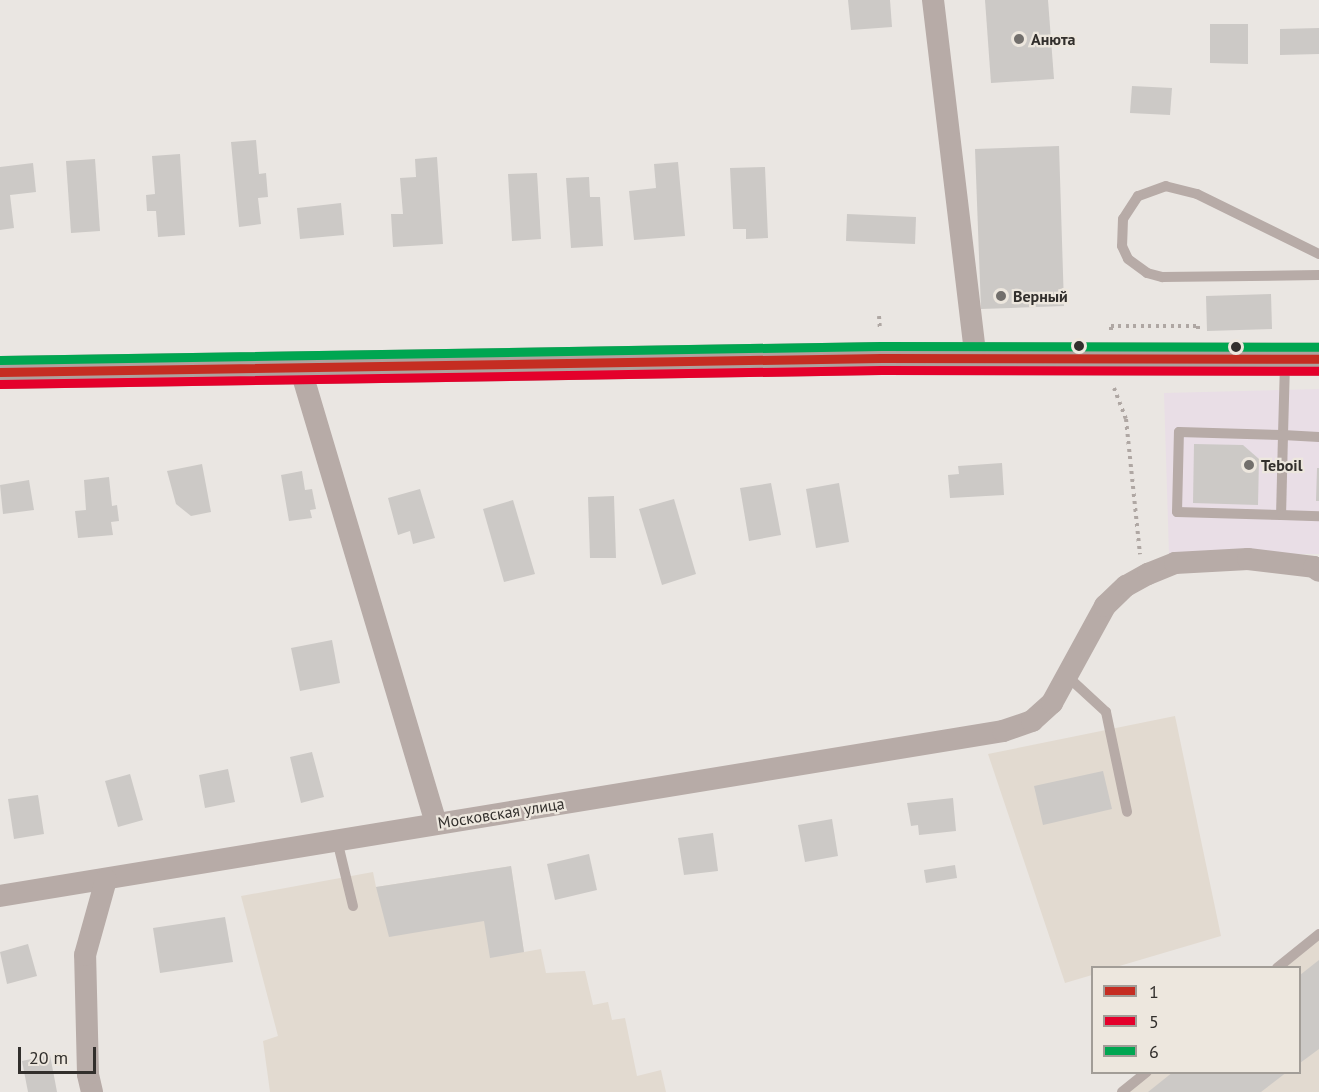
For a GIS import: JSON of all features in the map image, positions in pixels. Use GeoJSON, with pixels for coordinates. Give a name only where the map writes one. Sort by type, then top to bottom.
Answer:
{"type":"FeatureCollection","features":[{"type":"Feature","properties":{"kind":"main road"},"geometry":{"type":"LineString","coordinates":[[0,372],[976,358],[1319,359]]}},
{"type":"Feature","properties":{"kind":"street"},"geometry":{"type":"LineString","coordinates":[[933,0],[976,358]]}},
{"type":"Feature","properties":{"kind":"street"},"geometry":{"type":"LineString","coordinates":[[300,367],[436,823]]}},
{"type":"Feature","properties":{"kind":"street","name":"Московская улица"},"geometry":{"type":"LineString","coordinates":[[0,896],[1003,731],[1043,713],[1067,676],[1105,606],[1126,586],[1148,574],[1175,563],[1248,559],[1314,567],[1319,571]]}},
{"type":"Feature","properties":{"kind":"street"},"geometry":{"type":"LineString","coordinates":[[92,1092],[88,1074],[85,955],[106,880]]}},
{"type":"Feature","properties":{"kind":"lane"},"geometry":{"type":"LineString","coordinates":[[1319,254],[1197,194],[1166,186],[1138,196],[1123,219],[1122,246],[1128,258],[1147,273],[1162,277],[1319,275]]}},
{"type":"Feature","properties":{"kind":"lane"},"geometry":{"type":"LineString","coordinates":[[1281,515],[1285,359]]}},
{"type":"Feature","properties":{"kind":"lane"},"geometry":{"type":"LineString","coordinates":[[1319,436],[1179,432],[1177,512],[1319,516]]}},
{"type":"Feature","properties":{"kind":"lane"},"geometry":{"type":"LineString","coordinates":[[1067,676],[1106,712],[1127,813]]}},
{"type":"Feature","properties":{"kind":"lane"},"geometry":{"type":"LineString","coordinates":[[336,840],[353,906]]}},
{"type":"Feature","properties":{"kind":"lane"},"geometry":{"type":"LineString","coordinates":[[1279,966],[1319,934]]}},
{"type":"Feature","properties":{"kind":"lane"},"geometry":{"type":"LineString","coordinates":[[1122,1092],[1144,1074]]}},
{"type":"Feature","properties":{"kind":"path"},"geometry":{"type":"LineString","coordinates":[[1111,330],[1111,326],[1198,326]]}},
{"type":"Feature","properties":{"kind":"path"},"geometry":{"type":"LineString","coordinates":[[1114,388],[1126,419],[1137,547],[1148,574]]}},
{"type":"Feature","properties":{"kind":"shaded area"},"geometry":{"type":"Polygon","coordinates":[[[1319,389],[1319,554],[1169,554],[1164,393],[1319,389]]]}},
{"type":"Feature","properties":{"kind":"shaded area"},"geometry":{"type":"Polygon","coordinates":[[[1175,716],[1221,936],[1119,966],[1091,966],[1091,975],[1065,983],[988,754],[1175,716]]]}},
{"type":"Feature","properties":{"kind":"shaded area"},"geometry":{"type":"Polygon","coordinates":[[[511,866],[524,952],[541,949],[546,973],[585,971],[593,1005],[608,1002],[612,1020],[625,1018],[637,1076],[661,1070],[666,1092],[270,1092],[263,1041],[278,1036],[241,896],[373,872],[376,887],[511,866]]]}},
{"type":"Feature","properties":{"kind":"shaded area"},"geometry":{"type":"Polygon","coordinates":[[[1319,939],[1319,1092],[1126,1092],[1149,1074],[1301,1074],[1301,966],[1284,966],[1319,939]]]}},
{"type":"Feature","properties":{"kind":"building"},"geometry":{"type":"Polygon","coordinates":[[[848,0],[890,0],[892,27],[851,30],[848,0]]]}},
{"type":"Feature","properties":{"kind":"building","name":"Анюта"},"geometry":{"type":"Polygon","coordinates":[[[985,0],[1048,0],[1054,79],[991,83],[985,0]]]}},
{"type":"Feature","properties":{"kind":"building"},"geometry":{"type":"Polygon","coordinates":[[[1210,24],[1248,24],[1248,64],[1210,63],[1210,24]]]}},
{"type":"Feature","properties":{"kind":"building"},"geometry":{"type":"Polygon","coordinates":[[[1319,28],[1319,54],[1280,55],[1280,29],[1319,28]]]}},
{"type":"Feature","properties":{"kind":"building"},"geometry":{"type":"Polygon","coordinates":[[[1132,86],[1172,88],[1170,115],[1130,113],[1132,86]]]}},
{"type":"Feature","properties":{"kind":"building"},"geometry":{"type":"Polygon","coordinates":[[[256,140],[259,174],[266,173],[268,197],[258,198],[261,224],[239,227],[231,142],[256,140]]]}},
{"type":"Feature","properties":{"kind":"building"},"geometry":{"type":"Polygon","coordinates":[[[1059,146],[1064,306],[981,309],[975,149],[1059,146]]]}},
{"type":"Feature","properties":{"kind":"building"},"geometry":{"type":"Polygon","coordinates":[[[180,154],[185,235],[158,237],[156,211],[147,211],[146,195],[155,194],[152,156],[180,154]]]}},
{"type":"Feature","properties":{"kind":"building"},"geometry":{"type":"Polygon","coordinates":[[[437,157],[443,244],[393,247],[391,214],[403,214],[400,178],[416,177],[415,159],[437,157]]]}},
{"type":"Feature","properties":{"kind":"building"},"geometry":{"type":"Polygon","coordinates":[[[95,159],[100,231],[71,233],[66,161],[95,159]]]}},
{"type":"Feature","properties":{"kind":"building"},"geometry":{"type":"Polygon","coordinates":[[[678,162],[685,236],[634,240],[629,191],[656,188],[654,164],[678,162]]]}},
{"type":"Feature","properties":{"kind":"building"},"geometry":{"type":"Polygon","coordinates":[[[33,163],[36,192],[10,195],[14,228],[0,230],[0,167],[33,163]]]}},
{"type":"Feature","properties":{"kind":"building"},"geometry":{"type":"Polygon","coordinates":[[[765,167],[768,238],[746,239],[746,229],[733,229],[730,168],[765,167]]]}},
{"type":"Feature","properties":{"kind":"building"},"geometry":{"type":"Polygon","coordinates":[[[537,173],[541,239],[512,241],[508,174],[537,173]]]}},
{"type":"Feature","properties":{"kind":"building"},"geometry":{"type":"Polygon","coordinates":[[[589,177],[590,197],[600,197],[603,246],[571,248],[566,178],[589,177]]]}},
{"type":"Feature","properties":{"kind":"building"},"geometry":{"type":"Polygon","coordinates":[[[341,203],[344,235],[300,239],[297,208],[341,203]]]}},
{"type":"Feature","properties":{"kind":"building"},"geometry":{"type":"Polygon","coordinates":[[[847,214],[916,217],[915,244],[846,241],[847,214]]]}},
{"type":"Feature","properties":{"kind":"building"},"geometry":{"type":"Polygon","coordinates":[[[1271,294],[1272,329],[1207,331],[1206,296],[1271,294]]]}},
{"type":"Feature","properties":{"kind":"building"},"geometry":{"type":"Polygon","coordinates":[[[1194,444],[1243,445],[1259,459],[1258,505],[1193,503],[1194,444]]]}},
{"type":"Feature","properties":{"kind":"building"},"geometry":{"type":"Polygon","coordinates":[[[1002,463],[1004,495],[950,498],[948,475],[959,474],[958,466],[1002,463]]]}},
{"type":"Feature","properties":{"kind":"building"},"geometry":{"type":"Polygon","coordinates":[[[202,464],[211,512],[191,516],[176,504],[167,471],[202,464]]]}},
{"type":"Feature","properties":{"kind":"building"},"geometry":{"type":"Polygon","coordinates":[[[1317,468],[1319,468],[1319,501],[1316,501],[1317,468]]]}},
{"type":"Feature","properties":{"kind":"building"},"geometry":{"type":"Polygon","coordinates":[[[302,471],[305,490],[312,489],[316,509],[310,510],[312,518],[289,521],[281,475],[302,471]]]}},
{"type":"Feature","properties":{"kind":"building"},"geometry":{"type":"Polygon","coordinates":[[[109,477],[112,506],[117,505],[119,521],[111,522],[113,535],[78,538],[75,511],[86,510],[84,480],[109,477]]]}},
{"type":"Feature","properties":{"kind":"building"},"geometry":{"type":"Polygon","coordinates":[[[29,480],[34,510],[3,514],[0,485],[29,480]]]}},
{"type":"Feature","properties":{"kind":"building"},"geometry":{"type":"Polygon","coordinates":[[[771,483],[781,535],[749,541],[740,488],[771,483]]]}},
{"type":"Feature","properties":{"kind":"building"},"geometry":{"type":"Polygon","coordinates":[[[839,483],[849,542],[816,548],[806,489],[839,483]]]}},
{"type":"Feature","properties":{"kind":"building"},"geometry":{"type":"Polygon","coordinates":[[[420,489],[435,538],[413,544],[410,531],[398,535],[388,498],[420,489]]]}},
{"type":"Feature","properties":{"kind":"building"},"geometry":{"type":"Polygon","coordinates":[[[614,496],[616,558],[590,558],[588,497],[614,496]]]}},
{"type":"Feature","properties":{"kind":"building"},"geometry":{"type":"Polygon","coordinates":[[[674,499],[696,574],[662,585],[639,509],[674,499]]]}},
{"type":"Feature","properties":{"kind":"building"},"geometry":{"type":"Polygon","coordinates":[[[513,500],[535,574],[504,582],[483,509],[513,500]]]}},
{"type":"Feature","properties":{"kind":"building"},"geometry":{"type":"Polygon","coordinates":[[[332,640],[340,683],[300,691],[291,648],[332,640]]]}},
{"type":"Feature","properties":{"kind":"building"},"geometry":{"type":"Polygon","coordinates":[[[312,752],[324,797],[301,803],[290,757],[312,752]]]}},
{"type":"Feature","properties":{"kind":"building"},"geometry":{"type":"Polygon","coordinates":[[[228,769],[235,802],[205,808],[199,775],[228,769]]]}},
{"type":"Feature","properties":{"kind":"building"},"geometry":{"type":"Polygon","coordinates":[[[1103,771],[1112,809],[1043,825],[1034,786],[1103,771]]]}},
{"type":"Feature","properties":{"kind":"building"},"geometry":{"type":"Polygon","coordinates":[[[130,774],[143,820],[118,827],[105,781],[130,774]]]}},
{"type":"Feature","properties":{"kind":"building"},"geometry":{"type":"Polygon","coordinates":[[[38,795],[44,834],[14,839],[8,799],[38,795]]]}},
{"type":"Feature","properties":{"kind":"building"},"geometry":{"type":"Polygon","coordinates":[[[953,798],[956,831],[919,835],[918,825],[911,826],[907,803],[953,798]]]}},
{"type":"Feature","properties":{"kind":"building"},"geometry":{"type":"Polygon","coordinates":[[[832,819],[838,856],[805,862],[798,825],[832,819]]]}},
{"type":"Feature","properties":{"kind":"building"},"geometry":{"type":"Polygon","coordinates":[[[713,833],[718,871],[684,875],[678,838],[713,833]]]}},
{"type":"Feature","properties":{"kind":"building"},"geometry":{"type":"Polygon","coordinates":[[[589,854],[597,890],[555,900],[547,864],[589,854]]]}},
{"type":"Feature","properties":{"kind":"building"},"geometry":{"type":"Polygon","coordinates":[[[955,865],[957,878],[926,883],[924,870],[955,865]]]}},
{"type":"Feature","properties":{"kind":"building"},"geometry":{"type":"Polygon","coordinates":[[[511,866],[524,952],[490,958],[484,921],[389,937],[376,887],[511,866]]]}},
{"type":"Feature","properties":{"kind":"building"},"geometry":{"type":"Polygon","coordinates":[[[225,917],[233,962],[160,973],[153,928],[225,917]]]}},
{"type":"Feature","properties":{"kind":"building"},"geometry":{"type":"Polygon","coordinates":[[[28,944],[37,976],[7,984],[0,952],[28,944]]]}},
{"type":"Feature","properties":{"kind":"building"},"geometry":{"type":"Polygon","coordinates":[[[1319,960],[1319,1049],[1301,1062],[1301,974],[1319,960]]]}},
{"type":"Feature","properties":{"kind":"building"},"geometry":{"type":"Polygon","coordinates":[[[50,1055],[57,1092],[28,1092],[22,1061],[50,1055]]]}},
{"type":"Feature","properties":{"kind":"building"},"geometry":{"type":"Polygon","coordinates":[[[1170,1074],[1284,1074],[1261,1092],[1148,1092],[1170,1074]]]}},
{"type":"Feature","properties":{"kind":"transit line","name":"6"},"geometry":{"type":"LineString","coordinates":[[0,360],[881,346],[1319,347]]}},
{"type":"Feature","properties":{"kind":"transit line","name":"1"},"geometry":{"type":"LineString","coordinates":[[0,372],[881,358],[1319,359]]}},
{"type":"Feature","properties":{"kind":"transit line","name":"5"},"geometry":{"type":"LineString","coordinates":[[0,384],[881,370],[1319,371]]}},
{"type":"Feature","properties":{"kind":"place","name":"Анюта"},"geometry":{"type":"Point","coordinates":[1019,39]}},
{"type":"Feature","properties":{"kind":"place","name":"Верный"},"geometry":{"type":"Point","coordinates":[1001,296]}},
{"type":"Feature","properties":{"kind":"place","name":"Teboil"},"geometry":{"type":"Point","coordinates":[1249,465]}}]}
